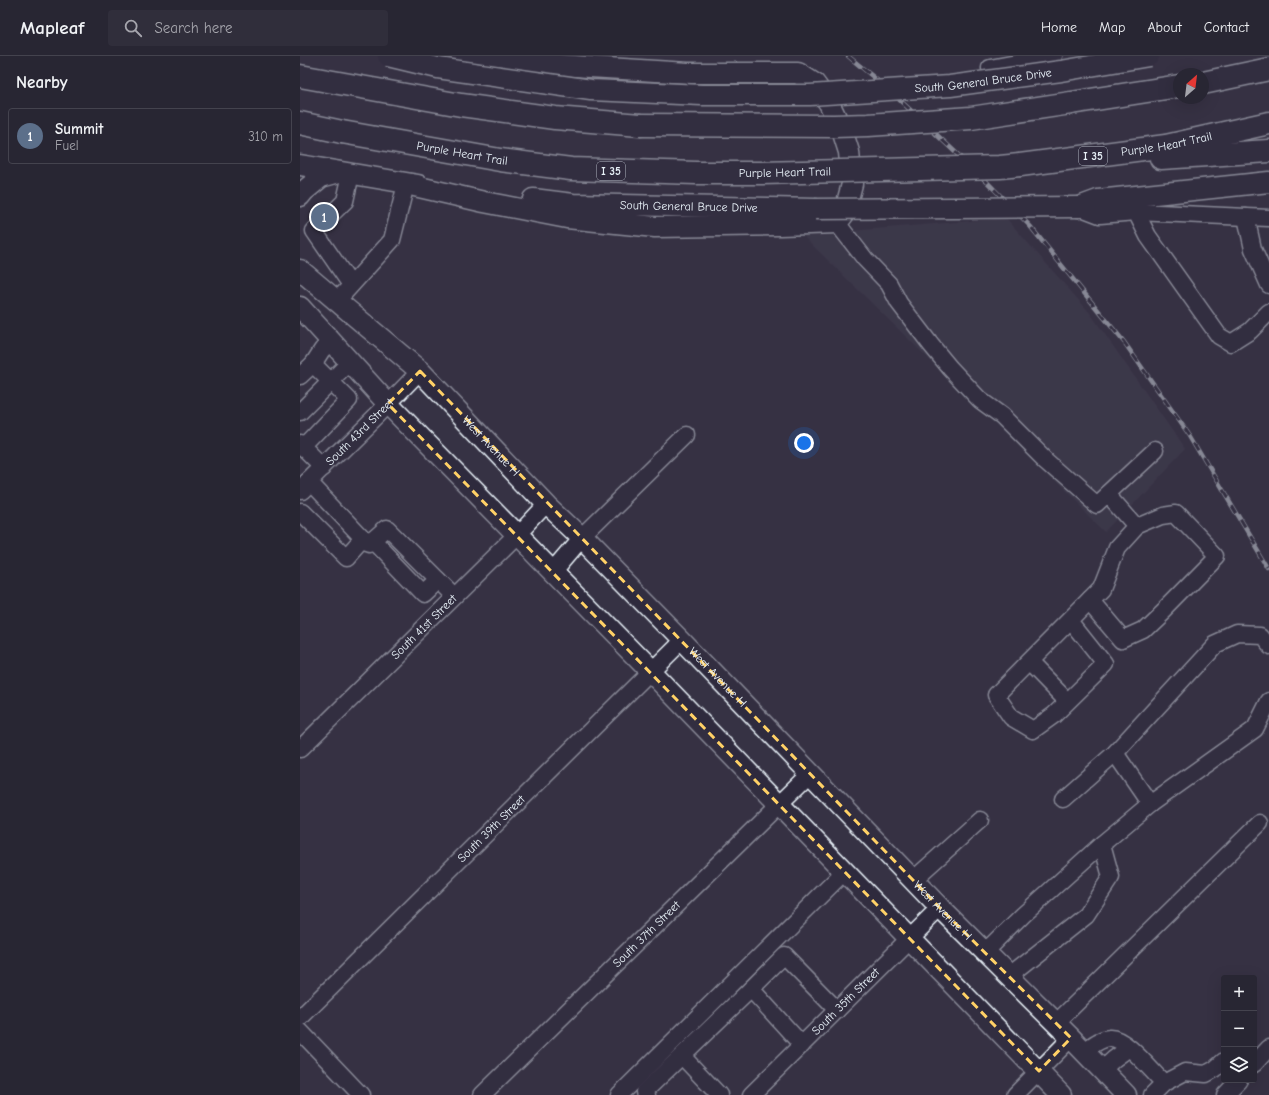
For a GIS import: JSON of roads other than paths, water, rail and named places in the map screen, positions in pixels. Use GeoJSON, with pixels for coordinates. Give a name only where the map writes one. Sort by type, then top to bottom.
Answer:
{"type":"FeatureCollection","features":[{"type":"Feature","properties":{"kind":"highway"},"geometry":{"type":"LineString","coordinates":[[1211,82],[1269,60]]}},
{"type":"Feature","properties":{"kind":"highway"},"geometry":{"type":"LineString","coordinates":[[1211,82],[1269,69]]}},
{"type":"Feature","properties":{"kind":"highway"},"geometry":{"type":"LineString","coordinates":[[300,76],[461,106],[555,118],[640,126],[834,126],[971,118],[1173,87]]}},
{"type":"Feature","properties":{"kind":"highway","name":"Purple Heart Trail"},"geometry":{"type":"LineString","coordinates":[[300,123],[500,160],[571,169],[696,173],[762,173],[1000,167],[1166,146],[1269,123]]}},
{"type":"Feature","properties":{"kind":"highway"},"geometry":{"type":"LineString","coordinates":[[1020,165],[1238,154],[1269,151]]}},
{"type":"Feature","properties":{"kind":"main road","name":"South General Bruce Drive"},"geometry":{"type":"LineString","coordinates":[[388,56],[438,68],[591,90],[702,95],[810,95],[950,86],[1061,71],[1149,56]]}},
{"type":"Feature","properties":{"kind":"main road"},"geometry":{"type":"LineString","coordinates":[[406,184],[484,202],[567,218],[655,227],[837,223],[844,214],[852,184],[849,152],[842,130],[829,103],[815,84],[798,73],[688,73],[493,61],[452,56]]}},
{"type":"Feature","properties":{"kind":"main road","name":"South General Bruce Drive"},"geometry":{"type":"LineString","coordinates":[[300,165],[406,184],[573,204],[815,209],[1080,206],[1098,200],[1269,182]]}},
{"type":"Feature","properties":{"kind":"main road"},"geometry":{"type":"LineString","coordinates":[[300,196],[304,190],[321,177],[346,173]]}},
{"type":"Feature","properties":{"kind":"main road","name":"West Avenue H"},"geometry":{"type":"LineString","coordinates":[[300,270],[420,371],[546,504],[582,538],[940,908],[1078,1044],[1126,1095]]}},
{"type":"Feature","properties":{"kind":"main road"},"geometry":{"type":"LineString","coordinates":[[300,307],[388,404],[650,671],[1061,1095]]}},
{"type":"Feature","properties":{"kind":"street","name":"South General Bruce Drive"},"geometry":{"type":"LineString","coordinates":[[990,68],[1007,60],[1054,56]]}},
{"type":"Feature","properties":{"kind":"street"},"geometry":{"type":"LineString","coordinates":[[346,173],[345,201],[314,231],[351,285]]}},
{"type":"Feature","properties":{"kind":"street"},"geometry":{"type":"LineString","coordinates":[[337,301],[392,240],[406,184]]}},
{"type":"Feature","properties":{"kind":"street","name":"South General Bruce Drive"},"geometry":{"type":"LineString","coordinates":[[1080,206],[1100,215],[1136,212],[1269,218]]}},
{"type":"Feature","properties":{"kind":"street"},"geometry":{"type":"LineString","coordinates":[[1136,212],[1148,236],[1219,336],[1231,343],[1250,331],[1269,312]]}},
{"type":"Feature","properties":{"kind":"street"},"geometry":{"type":"LineString","coordinates":[[1246,217],[1254,249],[1269,285]]}},
{"type":"Feature","properties":{"kind":"street"},"geometry":{"type":"LineString","coordinates":[[837,223],[865,259],[889,284],[899,303],[931,345],[980,400],[1002,416],[1046,460],[1097,505],[1155,451]]}},
{"type":"Feature","properties":{"kind":"street"},"geometry":{"type":"LineString","coordinates":[[300,376],[313,364],[322,350],[331,342]]}},
{"type":"Feature","properties":{"kind":"street"},"geometry":{"type":"LineString","coordinates":[[300,412],[350,362]]}},
{"type":"Feature","properties":{"kind":"street"},"geometry":{"type":"LineString","coordinates":[[313,364],[349,400],[302,446],[324,468]]}},
{"type":"Feature","properties":{"kind":"street","name":"South 43rd Street"},"geometry":{"type":"LineString","coordinates":[[305,487],[420,371]]}},
{"type":"Feature","properties":{"kind":"street"},"geometry":{"type":"LineString","coordinates":[[553,572],[582,538],[687,435]]}},
{"type":"Feature","properties":{"kind":"street"},"geometry":{"type":"LineString","coordinates":[[305,487],[423,594],[433,584],[450,601]]}},
{"type":"Feature","properties":{"kind":"street"},"geometry":{"type":"LineString","coordinates":[[1109,494],[1137,526]]}},
{"type":"Feature","properties":{"kind":"street","name":"South 41st Street"},"geometry":{"type":"LineString","coordinates":[[300,749],[517,535],[546,504]]}},
{"type":"Feature","properties":{"kind":"street"},"geometry":{"type":"LineString","coordinates":[[300,512],[346,558],[366,542]]}},
{"type":"Feature","properties":{"kind":"street"},"geometry":{"type":"LineString","coordinates":[[1071,620],[1106,664],[1054,715],[1033,730],[1011,717],[996,695],[1071,620],[1090,600],[1101,589],[1116,548],[1137,526],[1163,515],[1176,513],[1217,556],[1143,630],[1124,639],[1090,600]]}},
{"type":"Feature","properties":{"kind":"street"},"geometry":{"type":"LineString","coordinates":[[1063,799],[1116,753],[1215,644],[1237,634],[1260,635],[1269,646]]}},
{"type":"Feature","properties":{"kind":"street","name":"South 39th Street"},"geometry":{"type":"LineString","coordinates":[[300,1018],[682,640]]}},
{"type":"Feature","properties":{"kind":"street"},"geometry":{"type":"LineString","coordinates":[[1029,662],[1067,701]]}},
{"type":"Feature","properties":{"kind":"street"},"geometry":{"type":"LineString","coordinates":[[985,953],[1022,915],[1102,844],[1150,804],[1255,729],[1269,701]]}},
{"type":"Feature","properties":{"kind":"street"},"geometry":{"type":"LineString","coordinates":[[1116,753],[1150,804]]}},
{"type":"Feature","properties":{"kind":"street","name":"South 37th Street"},"geometry":{"type":"LineString","coordinates":[[482,1095],[811,773]]}},
{"type":"Feature","properties":{"kind":"street"},"geometry":{"type":"LineString","coordinates":[[913,880],[980,820]]}},
{"type":"Feature","properties":{"kind":"street"},"geometry":{"type":"LineString","coordinates":[[1056,1023],[1260,823]]}},
{"type":"Feature","properties":{"kind":"street"},"geometry":{"type":"LineString","coordinates":[[1009,976],[1086,915],[1111,877],[1102,844]]}},
{"type":"Feature","properties":{"kind":"street"},"geometry":{"type":"LineString","coordinates":[[619,1095],[844,872]]}},
{"type":"Feature","properties":{"kind":"street","name":"South 35th Street"},"geometry":{"type":"LineString","coordinates":[[751,1095],[940,908]]}},
{"type":"Feature","properties":{"kind":"street"},"geometry":{"type":"LineString","coordinates":[[773,943],[837,1010]]}},
{"type":"Feature","properties":{"kind":"street"},"geometry":{"type":"LineString","coordinates":[[647,1095],[644,1092],[784,956]]}},
{"type":"Feature","properties":{"kind":"street"},"geometry":{"type":"LineString","coordinates":[[751,989],[802,1045]]}},
{"type":"Feature","properties":{"kind":"street"},"geometry":{"type":"LineString","coordinates":[[300,1031],[360,1094]]}},
{"type":"Feature","properties":{"kind":"street"},"geometry":{"type":"LineString","coordinates":[[1015,1095],[1039,1071],[1078,1044],[1097,1042],[1109,1038],[1118,1039],[1138,1055],[1164,1083]]}},
{"type":"Feature","properties":{"kind":"street"},"geometry":{"type":"LineString","coordinates":[[1102,1070],[1129,1048]]}},
{"type":"Feature","properties":{"kind":"street"},"geometry":{"type":"LineString","coordinates":[[1257,1061],[1269,1048]]}},
{"type":"Feature","properties":{"kind":"street"},"geometry":{"type":"LineString","coordinates":[[682,1056],[718,1095]]}},
{"type":"Feature","properties":{"kind":"street"},"geometry":{"type":"LineString","coordinates":[[1152,1095],[1164,1083],[1185,1072],[1206,1074],[1215,1070],[1221,1064]]}},
{"type":"Feature","properties":{"kind":"street"},"geometry":{"type":"LineString","coordinates":[[1225,1095],[1236,1083]]}},
{"type":"Feature","properties":{"kind":"railway"},"geometry":{"type":"LineString","coordinates":[[848,56],[889,90],[987,182],[1030,226],[1124,342],[1190,436],[1269,569]]}},
{"type":"Feature","properties":{"kind":"place","name":"Summit"},"geometry":{"type":"Point","coordinates":[324,217]}}]}
